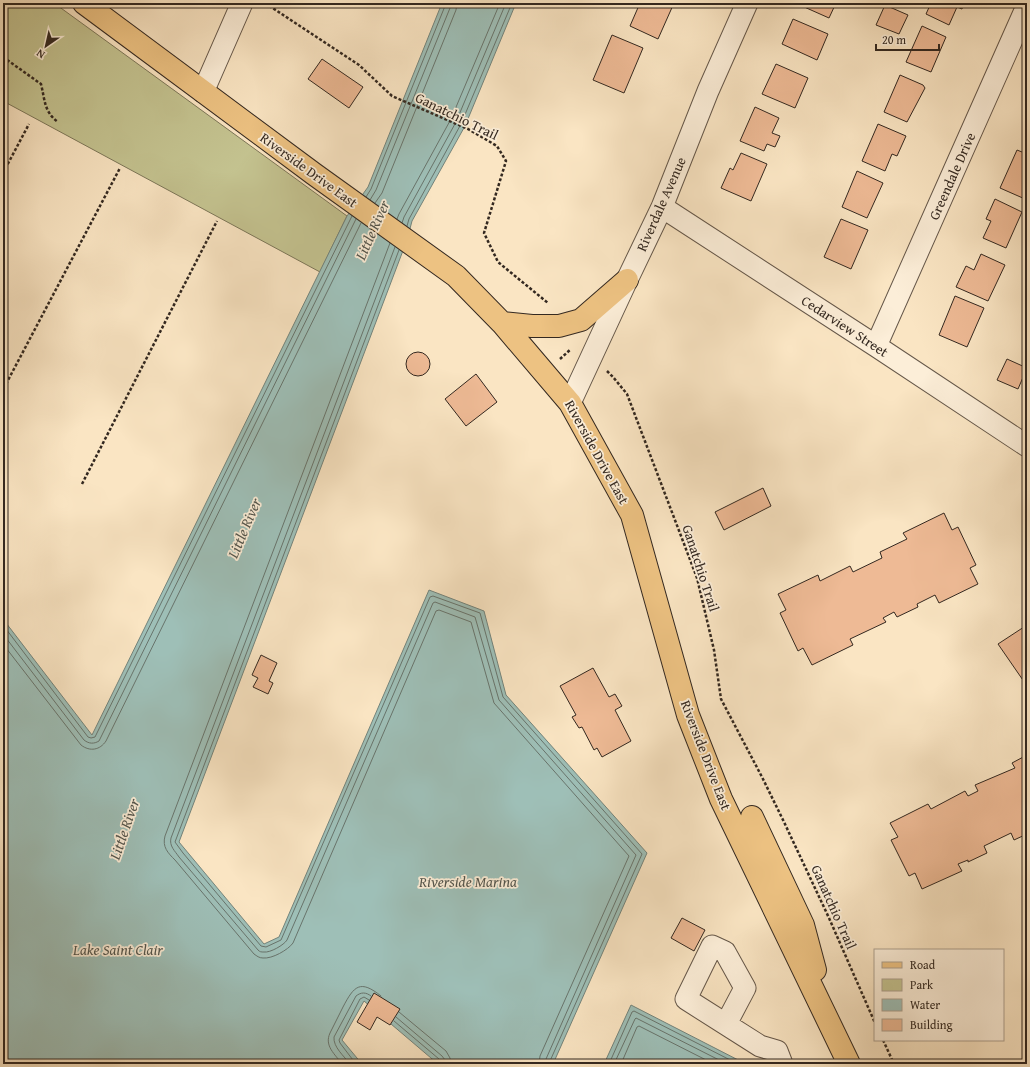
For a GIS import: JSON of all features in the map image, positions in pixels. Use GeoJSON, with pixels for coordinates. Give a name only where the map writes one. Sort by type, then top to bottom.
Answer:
{"type":"FeatureCollection","features":[{"type":"Feature","properties":{"kind":"main road","name":"Riverside Drive East"},"geometry":{"type":"LineString","coordinates":[[84,3],[314,174],[456,276],[502,322],[570,403],[632,515],[688,715],[722,799],[849,1064]]}},
{"type":"Feature","properties":{"kind":"main road"},"geometry":{"type":"LineString","coordinates":[[502,322],[532,326],[559,326],[581,320],[627,280]]}},
{"type":"Feature","properties":{"kind":"main road"},"geometry":{"type":"LineString","coordinates":[[752,817],[803,925],[828,1021]]}},
{"type":"Feature","properties":{"kind":"street"},"geometry":{"type":"LineString","coordinates":[[203,92],[242,3]]}},
{"type":"Feature","properties":{"kind":"street","name":"Riverdale Avenue"},"geometry":{"type":"LineString","coordinates":[[570,403],[662,207],[708,91],[747,3]]}},
{"type":"Feature","properties":{"kind":"street","name":"Greendale Drive"},"geometry":{"type":"LineString","coordinates":[[876,346],[1027,6]]}},
{"type":"Feature","properties":{"kind":"street","name":"Cedarview Street"},"geometry":{"type":"LineString","coordinates":[[662,207],[1027,446]]}},
{"type":"Feature","properties":{"kind":"street"},"geometry":{"type":"LineString","coordinates":[[726,1024],[760,1046],[777,1051],[782,1064]]}},
{"type":"Feature","properties":{"kind":"path","name":"Ganatchio Trail"},"geometry":{"type":"LineString","coordinates":[[265,3],[359,65],[392,96],[468,129],[497,146],[506,161],[484,233],[498,262],[550,305]]}},
{"type":"Feature","properties":{"kind":"path"},"geometry":{"type":"LineString","coordinates":[[3,57],[41,84],[48,112],[51,117],[58,122]]}},
{"type":"Feature","properties":{"kind":"path"},"geometry":{"type":"LineString","coordinates":[[3,173],[29,124]]}},
{"type":"Feature","properties":{"kind":"path"},"geometry":{"type":"LineString","coordinates":[[6,384],[120,168]]}},
{"type":"Feature","properties":{"kind":"path"},"geometry":{"type":"LineString","coordinates":[[82,484],[217,221]]}},
{"type":"Feature","properties":{"kind":"path"},"geometry":{"type":"LineString","coordinates":[[558,361],[572,348]]}},
{"type":"Feature","properties":{"kind":"path","name":"Ganatchio Trail"},"geometry":{"type":"LineString","coordinates":[[613,376],[627,394],[696,578],[714,650],[721,699],[784,822],[874,1021]]}},
{"type":"Feature","properties":{"kind":"path"},"geometry":{"type":"LineString","coordinates":[[883,1041],[894,1064]]}},
{"type":"Feature","properties":{"kind":"green space"},"geometry":{"type":"Polygon","coordinates":[[[3,3],[54,3],[347,216],[320,272],[3,101],[3,3]]]}},
{"type":"Feature","properties":{"kind":"water"},"geometry":{"type":"Polygon","coordinates":[[[442,3],[516,3],[465,126],[412,221],[407,240],[179,842],[264,944],[279,937],[429,590],[484,611],[506,695],[647,853],[553,1064],[438,1064],[364,1001],[342,1040],[362,1064],[3,1064],[3,619],[92,735],[347,216],[368,187],[442,3]]]}},
{"type":"Feature","properties":{"kind":"water"},"geometry":{"type":"Polygon","coordinates":[[[631,1005],[746,1064],[604,1064],[631,1005]]]}},
{"type":"Feature","properties":{"kind":"building"},"geometry":{"type":"Polygon","coordinates":[[[640,3],[674,3],[658,39],[630,26],[640,3]]]}},
{"type":"Feature","properties":{"kind":"building"},"geometry":{"type":"Polygon","coordinates":[[[803,3],[836,3],[829,18],[802,6],[803,3]]]}},
{"type":"Feature","properties":{"kind":"building"},"geometry":{"type":"Polygon","coordinates":[[[931,3],[964,3],[962,9],[957,7],[949,25],[926,14],[931,3]]]}},
{"type":"Feature","properties":{"kind":"building"},"geometry":{"type":"Polygon","coordinates":[[[885,5],[908,15],[899,34],[876,25],[885,5]]]}},
{"type":"Feature","properties":{"kind":"building"},"geometry":{"type":"Polygon","coordinates":[[[793,19],[828,34],[817,60],[782,44],[793,19]]]}},
{"type":"Feature","properties":{"kind":"building"},"geometry":{"type":"Polygon","coordinates":[[[922,26],[946,37],[931,72],[906,62],[922,26]]]}},
{"type":"Feature","properties":{"kind":"building"},"geometry":{"type":"Polygon","coordinates":[[[612,35],[643,48],[624,93],[593,80],[612,35]]]}},
{"type":"Feature","properties":{"kind":"building"},"geometry":{"type":"Polygon","coordinates":[[[322,59],[363,87],[349,108],[308,79],[322,59]]]}},
{"type":"Feature","properties":{"kind":"building"},"geometry":{"type":"Polygon","coordinates":[[[776,64],[808,78],[795,108],[762,94],[776,64]]]}},
{"type":"Feature","properties":{"kind":"building"},"geometry":{"type":"Polygon","coordinates":[[[900,75],[923,85],[925,88],[907,122],[884,112],[900,75]]]}},
{"type":"Feature","properties":{"kind":"building"},"geometry":{"type":"Polygon","coordinates":[[[755,107],[779,118],[772,133],[780,136],[775,147],[767,144],[764,151],[740,141],[755,107]]]}},
{"type":"Feature","properties":{"kind":"building"},"geometry":{"type":"Polygon","coordinates":[[[878,124],[906,136],[897,156],[892,154],[885,171],[862,161],[878,124]]]}},
{"type":"Feature","properties":{"kind":"building"},"geometry":{"type":"Polygon","coordinates":[[[1017,150],[1027,154],[1027,194],[1025,199],[1000,188],[1017,150]]]}},
{"type":"Feature","properties":{"kind":"building"},"geometry":{"type":"Polygon","coordinates":[[[741,153],[767,164],[751,201],[721,188],[730,168],[733,170],[741,153]]]}},
{"type":"Feature","properties":{"kind":"building"},"geometry":{"type":"Polygon","coordinates":[[[857,171],[883,183],[867,218],[842,207],[857,171]]]}},
{"type":"Feature","properties":{"kind":"building"},"geometry":{"type":"Polygon","coordinates":[[[995,199],[1022,212],[1006,248],[983,238],[991,221],[986,219],[995,199]]]}},
{"type":"Feature","properties":{"kind":"building"},"geometry":{"type":"Polygon","coordinates":[[[841,219],[868,230],[851,269],[824,257],[841,219]]]}},
{"type":"Feature","properties":{"kind":"building"},"geometry":{"type":"Polygon","coordinates":[[[981,254],[1005,265],[988,301],[956,287],[966,266],[974,270],[981,254]]]}},
{"type":"Feature","properties":{"kind":"building"},"geometry":{"type":"Polygon","coordinates":[[[955,296],[984,308],[967,347],[939,335],[955,296]]]}},
{"type":"Feature","properties":{"kind":"building"},"geometry":{"type":"Polygon","coordinates":[[[418,352],[427,355],[430,364],[427,373],[418,376],[409,373],[406,364],[409,355],[418,352]]]}},
{"type":"Feature","properties":{"kind":"building"},"geometry":{"type":"Polygon","coordinates":[[[1007,359],[1027,368],[1018,389],[997,380],[1007,359]]]}},
{"type":"Feature","properties":{"kind":"building"},"geometry":{"type":"Polygon","coordinates":[[[476,374],[497,402],[466,426],[445,399],[476,374]]]}},
{"type":"Feature","properties":{"kind":"building"},"geometry":{"type":"Polygon","coordinates":[[[763,488],[771,506],[724,530],[715,512],[763,488]]]}},
{"type":"Feature","properties":{"kind":"building"},"geometry":{"type":"Polygon","coordinates":[[[944,513],[952,530],[958,527],[976,565],[970,568],[978,584],[939,603],[935,595],[917,604],[918,607],[897,617],[894,612],[883,618],[886,622],[850,639],[853,645],[812,665],[803,648],[798,651],[780,613],[786,610],[778,594],[818,575],[820,581],[850,566],[853,572],[882,558],[880,552],[907,539],[903,533],[944,513]]]}},
{"type":"Feature","properties":{"kind":"building"},"geometry":{"type":"Polygon","coordinates":[[[1027,625],[1027,686],[998,644],[1027,625]]]}},
{"type":"Feature","properties":{"kind":"building"},"geometry":{"type":"Polygon","coordinates":[[[261,655],[277,663],[269,681],[273,683],[268,694],[253,687],[258,678],[252,675],[261,655]]]}},
{"type":"Feature","properties":{"kind":"building"},"geometry":{"type":"Polygon","coordinates":[[[593,668],[609,697],[615,694],[622,706],[615,710],[631,741],[602,757],[597,748],[594,750],[582,727],[579,728],[572,717],[576,715],[560,686],[593,668]]]}},
{"type":"Feature","properties":{"kind":"building"},"geometry":{"type":"Polygon","coordinates":[[[1027,755],[1027,834],[1014,840],[1011,833],[984,846],[987,853],[968,862],[968,860],[958,864],[962,871],[922,889],[915,873],[909,876],[891,840],[898,837],[890,823],[928,804],[931,809],[965,791],[968,796],[978,791],[975,785],[1015,768],[1012,763],[1027,755]]]}},
{"type":"Feature","properties":{"kind":"building"},"geometry":{"type":"Polygon","coordinates":[[[682,918],[705,930],[694,951],[671,938],[682,918]]]}},
{"type":"Feature","properties":{"kind":"building"},"geometry":{"type":"Polygon","coordinates":[[[374,993],[400,1009],[390,1025],[377,1017],[370,1030],[357,1022],[374,993]]]}},
{"type":"Feature","properties":{"kind":"water label","name":"Little River"},"geometry":{"type":"Point","coordinates":[372,230]}},
{"type":"Feature","properties":{"kind":"water label","name":"Little River"},"geometry":{"type":"Point","coordinates":[244,528]}},
{"type":"Feature","properties":{"kind":"water label","name":"Little River"},"geometry":{"type":"Point","coordinates":[124,829]}},
{"type":"Feature","properties":{"kind":"water label","name":"Riverside Marina"},"geometry":{"type":"Point","coordinates":[468,881]}},
{"type":"Feature","properties":{"kind":"water label","name":"Lake Saint Clair"},"geometry":{"type":"Point","coordinates":[118,949]}}]}
